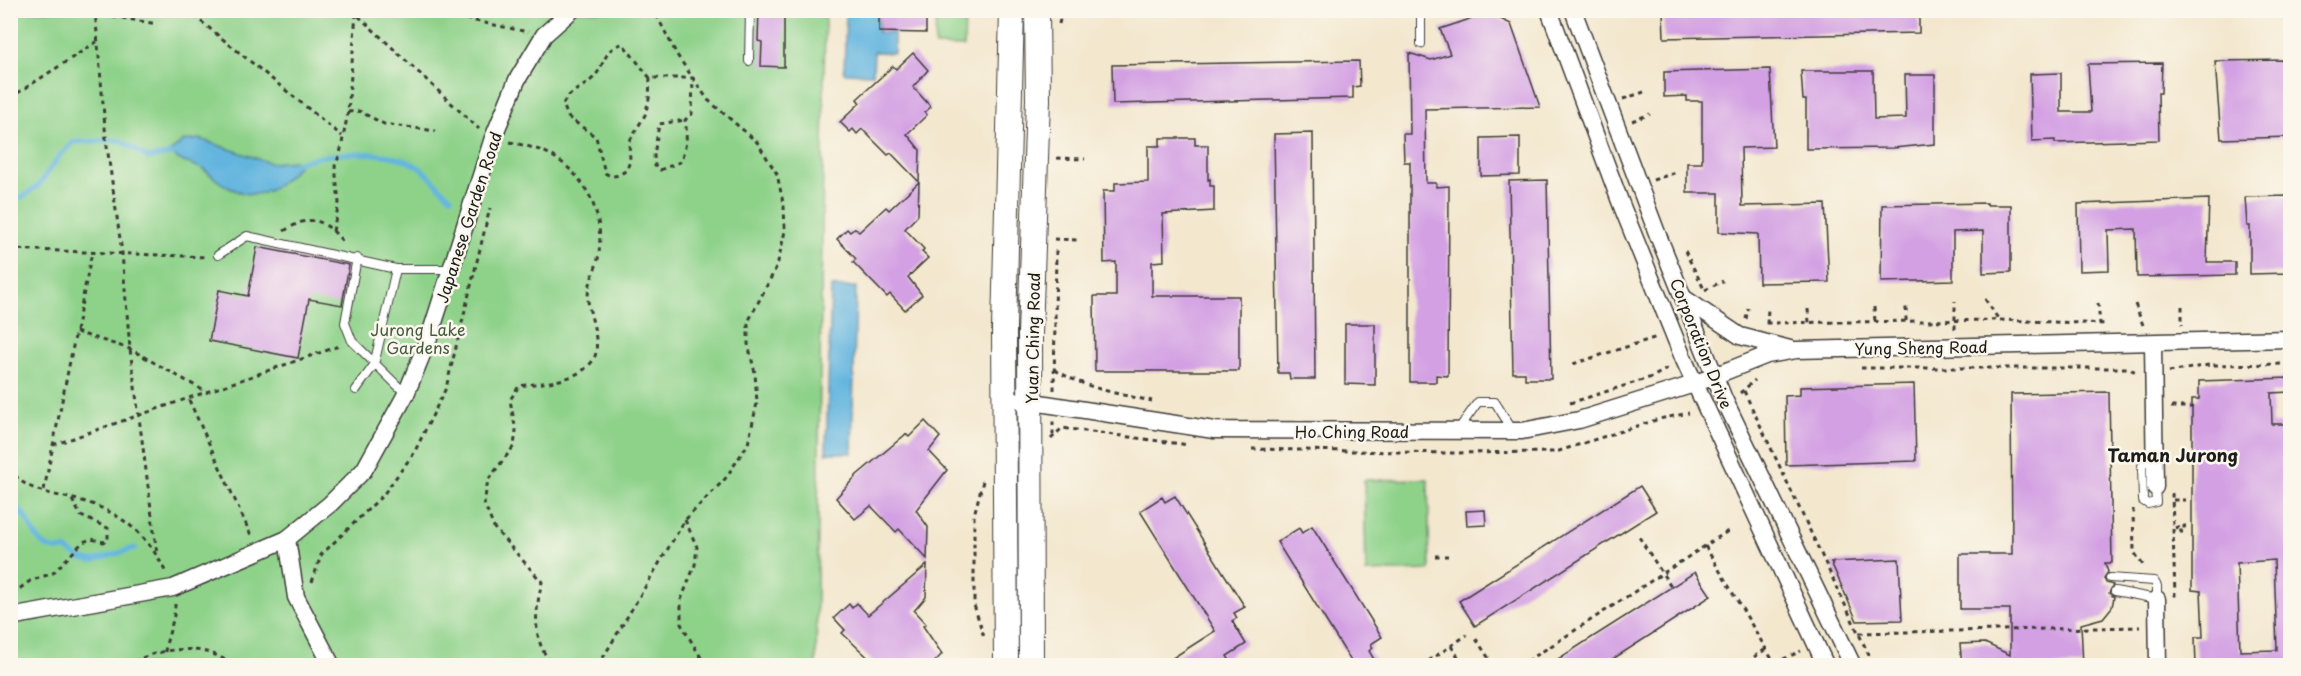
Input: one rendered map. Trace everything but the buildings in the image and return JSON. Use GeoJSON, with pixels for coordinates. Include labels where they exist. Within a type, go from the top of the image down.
{"type":"FeatureCollection","features":[{"type":"Feature","properties":{"kind":"street","name":"Japanese Garden Road"},"geometry":{"type":"LineString","coordinates":[[11,617],[173,588],[287,539],[330,504],[364,470],[406,394],[430,335],[494,138],[517,80],[544,35],[572,10]]}},
{"type":"Feature","properties":{"kind":"street","name":"Yuan Ching Road"},"geometry":{"type":"LineString","coordinates":[[1006,666],[1004,398],[1012,10]]}},
{"type":"Feature","properties":{"kind":"street","name":"Yuan Ching Road"},"geometry":{"type":"LineString","coordinates":[[1031,666],[1030,401],[1038,100],[1037,10]]}},
{"type":"Feature","properties":{"kind":"street","name":"Corporation Drive"},"geometry":{"type":"LineString","coordinates":[[1549,10],[1621,204],[1694,384],[1826,666]]}},
{"type":"Feature","properties":{"kind":"street","name":"Corporation Drive"},"geometry":{"type":"LineString","coordinates":[[1573,10],[1714,376],[1853,666]]}},
{"type":"Feature","properties":{"kind":"street"},"geometry":{"type":"LineString","coordinates":[[1684,298],[1740,336],[1796,350]]}},
{"type":"Feature","properties":{"kind":"street","name":"Yung Sheng Road"},"geometry":{"type":"LineString","coordinates":[[1694,384],[1767,355],[1796,350],[2290,339]]}},
{"type":"Feature","properties":{"kind":"street"},"geometry":{"type":"LineString","coordinates":[[2153,343],[2155,454],[2163,486]]}},
{"type":"Feature","properties":{"kind":"street","name":"Ho Ching Road"},"geometry":{"type":"LineString","coordinates":[[1004,398],[1214,430],[1513,431],[1579,420],[1694,384]]}},
{"type":"Feature","properties":{"kind":"street"},"geometry":{"type":"LineString","coordinates":[[287,539],[296,597],[332,666]]}},
{"type":"Feature","properties":{"kind":"street"},"geometry":{"type":"LineString","coordinates":[[2157,599],[2158,666]]}},
{"type":"Feature","properties":{"kind":"lane"},"geometry":{"type":"LineString","coordinates":[[749,61],[750,10]]}},
{"type":"Feature","properties":{"kind":"lane"},"geometry":{"type":"LineString","coordinates":[[1420,10],[1420,44]]}},
{"type":"Feature","properties":{"kind":"lane"},"geometry":{"type":"LineString","coordinates":[[218,255],[247,236],[357,258],[396,269],[450,269]]}},
{"type":"Feature","properties":{"kind":"lane"},"geometry":{"type":"LineString","coordinates":[[357,258],[345,322],[352,341],[406,394]]}},
{"type":"Feature","properties":{"kind":"lane"},"geometry":{"type":"LineString","coordinates":[[356,390],[374,365],[396,269]]}},
{"type":"Feature","properties":{"kind":"lane"},"geometry":{"type":"LineString","coordinates":[[1457,430],[1478,402],[1495,402],[1513,431]]}},
{"type":"Feature","properties":{"kind":"lane"},"geometry":{"type":"LineString","coordinates":[[2110,578],[2154,581],[2157,586],[2157,599],[2115,591]]}},
{"type":"Feature","properties":{"kind":"path"},"geometry":{"type":"LineString","coordinates":[[10,11],[20,10]]}},
{"type":"Feature","properties":{"kind":"path"},"geometry":{"type":"LineString","coordinates":[[95,10],[106,139],[122,253],[130,349],[157,554],[173,588],[175,622],[167,636],[165,652]]}},
{"type":"Feature","properties":{"kind":"path"},"geometry":{"type":"LineString","coordinates":[[111,16],[134,10]]}},
{"type":"Feature","properties":{"kind":"path"},"geometry":{"type":"LineString","coordinates":[[187,10],[343,137]]}},
{"type":"Feature","properties":{"kind":"path"},"geometry":{"type":"LineString","coordinates":[[352,10],[487,136],[547,153],[572,170],[587,190],[596,210],[600,232],[599,256],[588,285],[596,348],[593,361],[579,374],[564,379],[519,386],[510,400],[516,431],[514,446],[488,480],[484,503],[494,528],[542,582],[536,624],[543,655],[554,666]]}},
{"type":"Feature","properties":{"kind":"path"},"geometry":{"type":"LineString","coordinates":[[422,10],[544,35]]}},
{"type":"Feature","properties":{"kind":"path"},"geometry":{"type":"LineString","coordinates":[[598,666],[686,520],[725,479],[748,444],[757,403],[755,373],[748,344],[748,322],[777,266],[785,231],[784,207],[777,174],[757,142],[708,100],[677,55],[654,10]]}},
{"type":"Feature","properties":{"kind":"path"},"geometry":{"type":"LineString","coordinates":[[1239,10],[1363,10]]}},
{"type":"Feature","properties":{"kind":"path"},"geometry":{"type":"LineString","coordinates":[[333,231],[339,203],[335,166],[348,112],[356,14]]}},
{"type":"Feature","properties":{"kind":"path"},"geometry":{"type":"LineString","coordinates":[[96,16],[111,16],[157,24]]}},
{"type":"Feature","properties":{"kind":"path"},"geometry":{"type":"LineString","coordinates":[[10,98],[98,41]]}},
{"type":"Feature","properties":{"kind":"path"},"geometry":{"type":"LineString","coordinates":[[623,44],[650,78],[649,99],[645,115],[629,142],[630,160],[627,170],[611,177],[605,173],[596,137],[568,117],[564,104],[568,95],[594,78],[607,53],[615,45],[623,44]]}},
{"type":"Feature","properties":{"kind":"path"},"geometry":{"type":"LineString","coordinates":[[650,78],[693,78]]}},
{"type":"Feature","properties":{"kind":"path"},"geometry":{"type":"LineString","coordinates":[[685,120],[688,135],[680,162],[660,170],[655,166],[654,156],[659,124],[668,120],[685,120],[692,114],[693,78]]}},
{"type":"Feature","properties":{"kind":"path"},"geometry":{"type":"LineString","coordinates":[[1621,100],[1644,92]]}},
{"type":"Feature","properties":{"kind":"path"},"geometry":{"type":"LineString","coordinates":[[348,112],[359,111],[384,124],[436,131]]}},
{"type":"Feature","properties":{"kind":"path"},"geometry":{"type":"LineString","coordinates":[[1629,122],[1650,114]]}},
{"type":"Feature","properties":{"kind":"path"},"geometry":{"type":"LineString","coordinates":[[1057,158],[1085,159]]}},
{"type":"Feature","properties":{"kind":"path"},"geometry":{"type":"LineString","coordinates":[[1648,175],[1650,181],[1677,172]]}},
{"type":"Feature","properties":{"kind":"path"},"geometry":{"type":"LineString","coordinates":[[268,240],[298,222],[309,220],[322,222],[357,258]]}},
{"type":"Feature","properties":{"kind":"path"},"geometry":{"type":"LineString","coordinates":[[1681,243],[1704,290],[1710,296]]}},
{"type":"Feature","properties":{"kind":"path"},"geometry":{"type":"LineString","coordinates":[[10,249],[201,258],[218,255]]}},
{"type":"Feature","properties":{"kind":"path"},"geometry":{"type":"LineString","coordinates":[[44,490],[92,252]]}},
{"type":"Feature","properties":{"kind":"path"},"geometry":{"type":"LineString","coordinates":[[1704,290],[1723,282]]}},
{"type":"Feature","properties":{"kind":"path"},"geometry":{"type":"LineString","coordinates":[[1985,299],[1999,320]]}},
{"type":"Feature","properties":{"kind":"path"},"geometry":{"type":"LineString","coordinates":[[1955,301],[1955,346]]}},
{"type":"Feature","properties":{"kind":"path"},"geometry":{"type":"LineString","coordinates":[[2098,303],[2100,324]]}},
{"type":"Feature","properties":{"kind":"path"},"geometry":{"type":"LineString","coordinates":[[2135,304],[2144,327],[2137,327]]}},
{"type":"Feature","properties":{"kind":"path"},"geometry":{"type":"LineString","coordinates":[[2182,306],[2182,326]]}},
{"type":"Feature","properties":{"kind":"path"},"geometry":{"type":"LineString","coordinates":[[1874,307],[1875,322]]}},
{"type":"Feature","properties":{"kind":"path"},"geometry":{"type":"LineString","coordinates":[[1746,321],[1748,308]]}},
{"type":"Feature","properties":{"kind":"path"},"geometry":{"type":"LineString","coordinates":[[1906,308],[1906,321]]}},
{"type":"Feature","properties":{"kind":"path"},"geometry":{"type":"LineString","coordinates":[[1767,324],[1768,309]]}},
{"type":"Feature","properties":{"kind":"path"},"geometry":{"type":"LineString","coordinates":[[1808,309],[1809,323]]}},
{"type":"Feature","properties":{"kind":"path"},"geometry":{"type":"LineString","coordinates":[[1739,320],[1767,324],[1999,320],[2109,324]]}},
{"type":"Feature","properties":{"kind":"path"},"geometry":{"type":"LineString","coordinates":[[2177,326],[2193,326]]}},
{"type":"Feature","properties":{"kind":"path"},"geometry":{"type":"LineString","coordinates":[[76,332],[130,349],[208,393]]}},
{"type":"Feature","properties":{"kind":"path"},"geometry":{"type":"LineString","coordinates":[[1573,364],[1658,336]]}},
{"type":"Feature","properties":{"kind":"path"},"geometry":{"type":"LineString","coordinates":[[53,445],[189,400],[352,341]]}},
{"type":"Feature","properties":{"kind":"path"},"geometry":{"type":"LineString","coordinates":[[2172,377],[2188,366],[2290,364]]}},
{"type":"Feature","properties":{"kind":"path"},"geometry":{"type":"LineString","coordinates":[[1562,405],[1652,377],[1673,366]]}},
{"type":"Feature","properties":{"kind":"path"},"geometry":{"type":"LineString","coordinates":[[1857,368],[2127,368],[2139,373],[2178,371]]}},
{"type":"Feature","properties":{"kind":"path"},"geometry":{"type":"LineString","coordinates":[[1055,370],[1072,381],[1110,393],[1153,402]]}},
{"type":"Feature","properties":{"kind":"path"},"geometry":{"type":"LineString","coordinates":[[1762,375],[1744,391],[1874,666]]}},
{"type":"Feature","properties":{"kind":"path"},"geometry":{"type":"LineString","coordinates":[[10,387],[10,416]]}},
{"type":"Feature","properties":{"kind":"path"},"geometry":{"type":"LineString","coordinates":[[2170,395],[2170,418]]}},
{"type":"Feature","properties":{"kind":"path"},"geometry":{"type":"LineString","coordinates":[[189,400],[258,551]]}},
{"type":"Feature","properties":{"kind":"path"},"geometry":{"type":"LineString","coordinates":[[2177,407],[2193,406]]}},
{"type":"Feature","properties":{"kind":"path"},"geometry":{"type":"LineString","coordinates":[[1244,449],[1556,452],[1659,419],[1690,413]]}},
{"type":"Feature","properties":{"kind":"path"},"geometry":{"type":"LineString","coordinates":[[1048,442],[1062,428],[1197,447]]}},
{"type":"Feature","properties":{"kind":"path"},"geometry":{"type":"LineString","coordinates":[[10,468],[22,483],[97,506],[123,520],[157,554]]}},
{"type":"Feature","properties":{"kind":"path"},"geometry":{"type":"LineString","coordinates":[[2163,486],[2173,500],[2176,602]]}},
{"type":"Feature","properties":{"kind":"path"},"geometry":{"type":"LineString","coordinates":[[11,617],[11,596],[30,581],[52,573],[83,542],[91,539],[104,542],[108,540],[108,528],[81,516],[71,498]]}},
{"type":"Feature","properties":{"kind":"path"},"geometry":{"type":"LineString","coordinates":[[2133,498],[2134,552],[2145,567],[2145,579]]}},
{"type":"Feature","properties":{"kind":"path"},"geometry":{"type":"LineString","coordinates":[[2173,500],[2186,500]]}},
{"type":"Feature","properties":{"kind":"path"},"geometry":{"type":"LineString","coordinates":[[686,520],[697,547],[695,564],[681,600],[681,624],[705,666]]}},
{"type":"Feature","properties":{"kind":"path"},"geometry":{"type":"LineString","coordinates":[[2173,531],[2176,526],[2180,526],[2181,532],[2184,532],[2184,526],[2187,526]]}},
{"type":"Feature","properties":{"kind":"path"},"geometry":{"type":"LineString","coordinates":[[1520,666],[1728,531]]}},
{"type":"Feature","properties":{"kind":"path"},"geometry":{"type":"LineString","coordinates":[[1639,537],[1671,587]]}},
{"type":"Feature","properties":{"kind":"path"},"geometry":{"type":"LineString","coordinates":[[1705,545],[1775,664],[1816,644]]}},
{"type":"Feature","properties":{"kind":"path"},"geometry":{"type":"LineString","coordinates":[[1436,556],[1448,556]]}},
{"type":"Feature","properties":{"kind":"path"},"geometry":{"type":"LineString","coordinates":[[1859,633],[2157,627]]}},
{"type":"Feature","properties":{"kind":"path"},"geometry":{"type":"LineString","coordinates":[[1421,666],[1467,635]]}},
{"type":"Feature","properties":{"kind":"path"},"geometry":{"type":"LineString","coordinates":[[1476,639],[1494,666]]}},
{"type":"Feature","properties":{"kind":"path"},"geometry":{"type":"LineString","coordinates":[[1451,646],[1464,666]]}},
{"type":"Feature","properties":{"kind":"path"},"geometry":{"type":"LineString","coordinates":[[126,666],[142,657],[195,649],[222,656],[233,666]]}},
{"type":"Feature","properties":{"kind":"path"},"geometry":{"type":"LineString","coordinates":[[1754,657],[1766,649]]}},
{"type":"Feature","properties":{"kind":"green space","name":"Jurong Lake Gardens"},"geometry":{"type":"Polygon","coordinates":[[[11,11],[825,11],[816,665],[11,665],[11,11]]]}},
{"type":"Feature","properties":{"kind":"green space"},"geometry":{"type":"Polygon","coordinates":[[[936,11],[965,11],[964,47],[935,46],[936,11]]]}},
{"type":"Feature","properties":{"kind":"green space"},"geometry":{"type":"Polygon","coordinates":[[[1428,479],[1430,570],[1366,572],[1364,480],[1428,479]]]}},
{"type":"Feature","properties":{"kind":"water"},"geometry":{"type":"Polygon","coordinates":[[[846,11],[878,11],[878,32],[894,33],[894,53],[874,52],[873,74],[844,73],[846,11]]]}},
{"type":"Feature","properties":{"kind":"water"},"geometry":{"type":"Polygon","coordinates":[[[200,139],[270,163],[297,161],[299,165],[283,181],[266,192],[248,194],[223,184],[203,169],[181,161],[171,151],[184,141],[200,139]]]}},
{"type":"Feature","properties":{"kind":"water"},"geometry":{"type":"Polygon","coordinates":[[[831,287],[856,287],[852,453],[826,453],[831,287]]]}},
{"type":"Feature","properties":{"kind":"waterway"},"geometry":{"type":"LineString","coordinates":[[10,198],[23,197],[38,186],[60,155],[74,142],[120,140],[148,158],[178,153]]}},
{"type":"Feature","properties":{"kind":"waterway"},"geometry":{"type":"LineString","coordinates":[[292,165],[339,154],[375,154],[391,157],[407,161],[420,168],[451,197]]}},
{"type":"Feature","properties":{"kind":"waterway"},"geometry":{"type":"LineString","coordinates":[[10,499],[22,513],[38,539],[51,548],[66,549],[81,559],[93,561],[135,548]]}},
{"type":"Feature","properties":{"kind":"waterway"},"geometry":{"type":"LineString","coordinates":[[10,515],[24,515]]}},
{"type":"Feature","properties":{"kind":"district","name":"Taman Jurong"},"geometry":{"type":"Point","coordinates":[2173,454]}}]}
